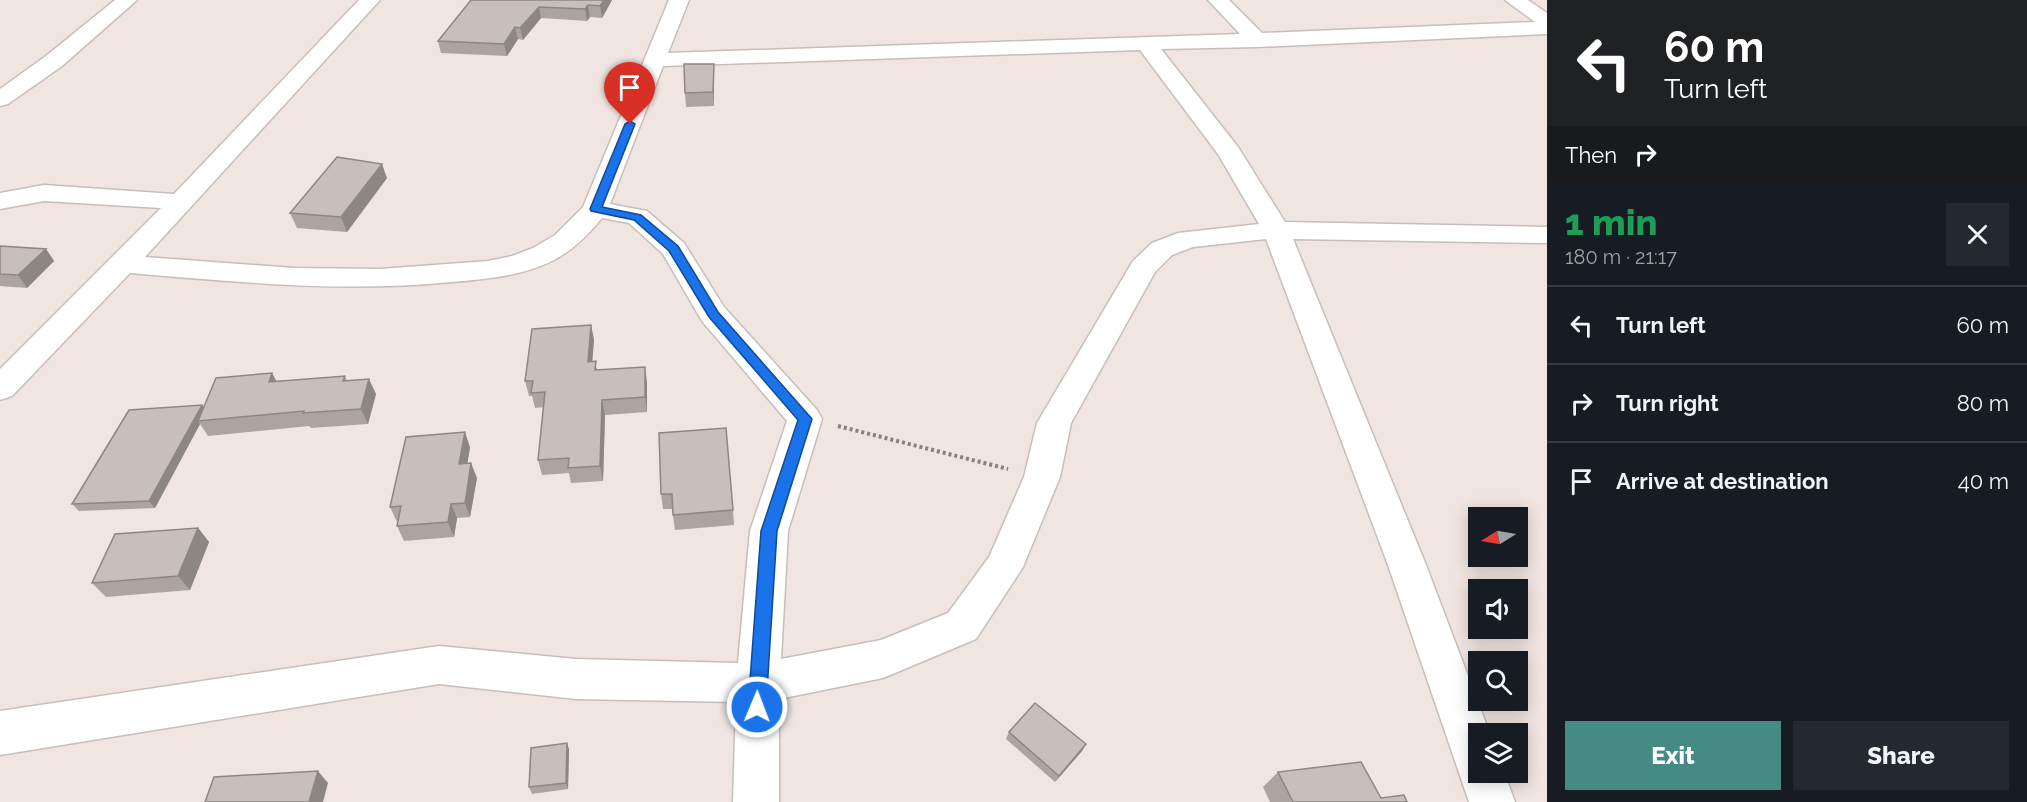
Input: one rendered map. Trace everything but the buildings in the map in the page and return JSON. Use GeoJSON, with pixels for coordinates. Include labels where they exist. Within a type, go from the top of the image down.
{"type":"FeatureCollection","features":[{"type":"Feature","properties":{"kind":"street"},"geometry":{"type":"LineString","coordinates":[[0,99],[54,61],[127,0]]}},
{"type":"Feature","properties":{"kind":"street"},"geometry":{"type":"LineString","coordinates":[[0,388],[123,264],[370,0]]}},
{"type":"Feature","properties":{"kind":"street"},"geometry":{"type":"LineString","coordinates":[[123,264],[262,275],[425,277],[507,267],[552,250],[578,231],[595,209],[680,0]]}},
{"type":"Feature","properties":{"kind":"street"},"geometry":{"type":"LineString","coordinates":[[1218,0],[1258,41]]}},
{"type":"Feature","properties":{"kind":"street"},"geometry":{"type":"LineString","coordinates":[[1515,0],[1547,22]]}},
{"type":"Feature","properties":{"kind":"street"},"geometry":{"type":"LineString","coordinates":[[656,60],[1145,42],[1258,41],[1547,28]]}},
{"type":"Feature","properties":{"kind":"street"},"geometry":{"type":"LineString","coordinates":[[1145,42],[1229,152],[1276,230],[1407,565],[1468,735]]}},
{"type":"Feature","properties":{"kind":"street"},"geometry":{"type":"LineString","coordinates":[[0,201],[44,193],[155,199],[180,203]]}},
{"type":"Feature","properties":{"kind":"street"},"geometry":{"type":"LineString","coordinates":[[595,209],[638,217],[674,249],[713,315],[805,419],[769,531],[758,683],[756,802]]}},
{"type":"Feature","properties":{"kind":"street"},"geometry":{"type":"LineString","coordinates":[[0,733],[439,665],[576,679],[758,683],[883,658],[962,626],[1004,567],[1042,477],[1054,423],[1143,267],[1161,249],[1188,239],[1276,230],[1547,235]]}},
{"type":"Feature","properties":{"kind":"street"},"geometry":{"type":"LineString","coordinates":[[1485,783],[1492,802]]}},
{"type":"Feature","properties":{"kind":"path"},"geometry":{"type":"LineString","coordinates":[[805,419],[907,442],[1042,477]]}},
{"type":"Feature","properties":{"kind":"route"},"geometry":{"type":"LineString","coordinates":[[630,124],[595,209],[638,217],[674,249],[713,315],[805,419],[769,531],[757,707]]}}]}
